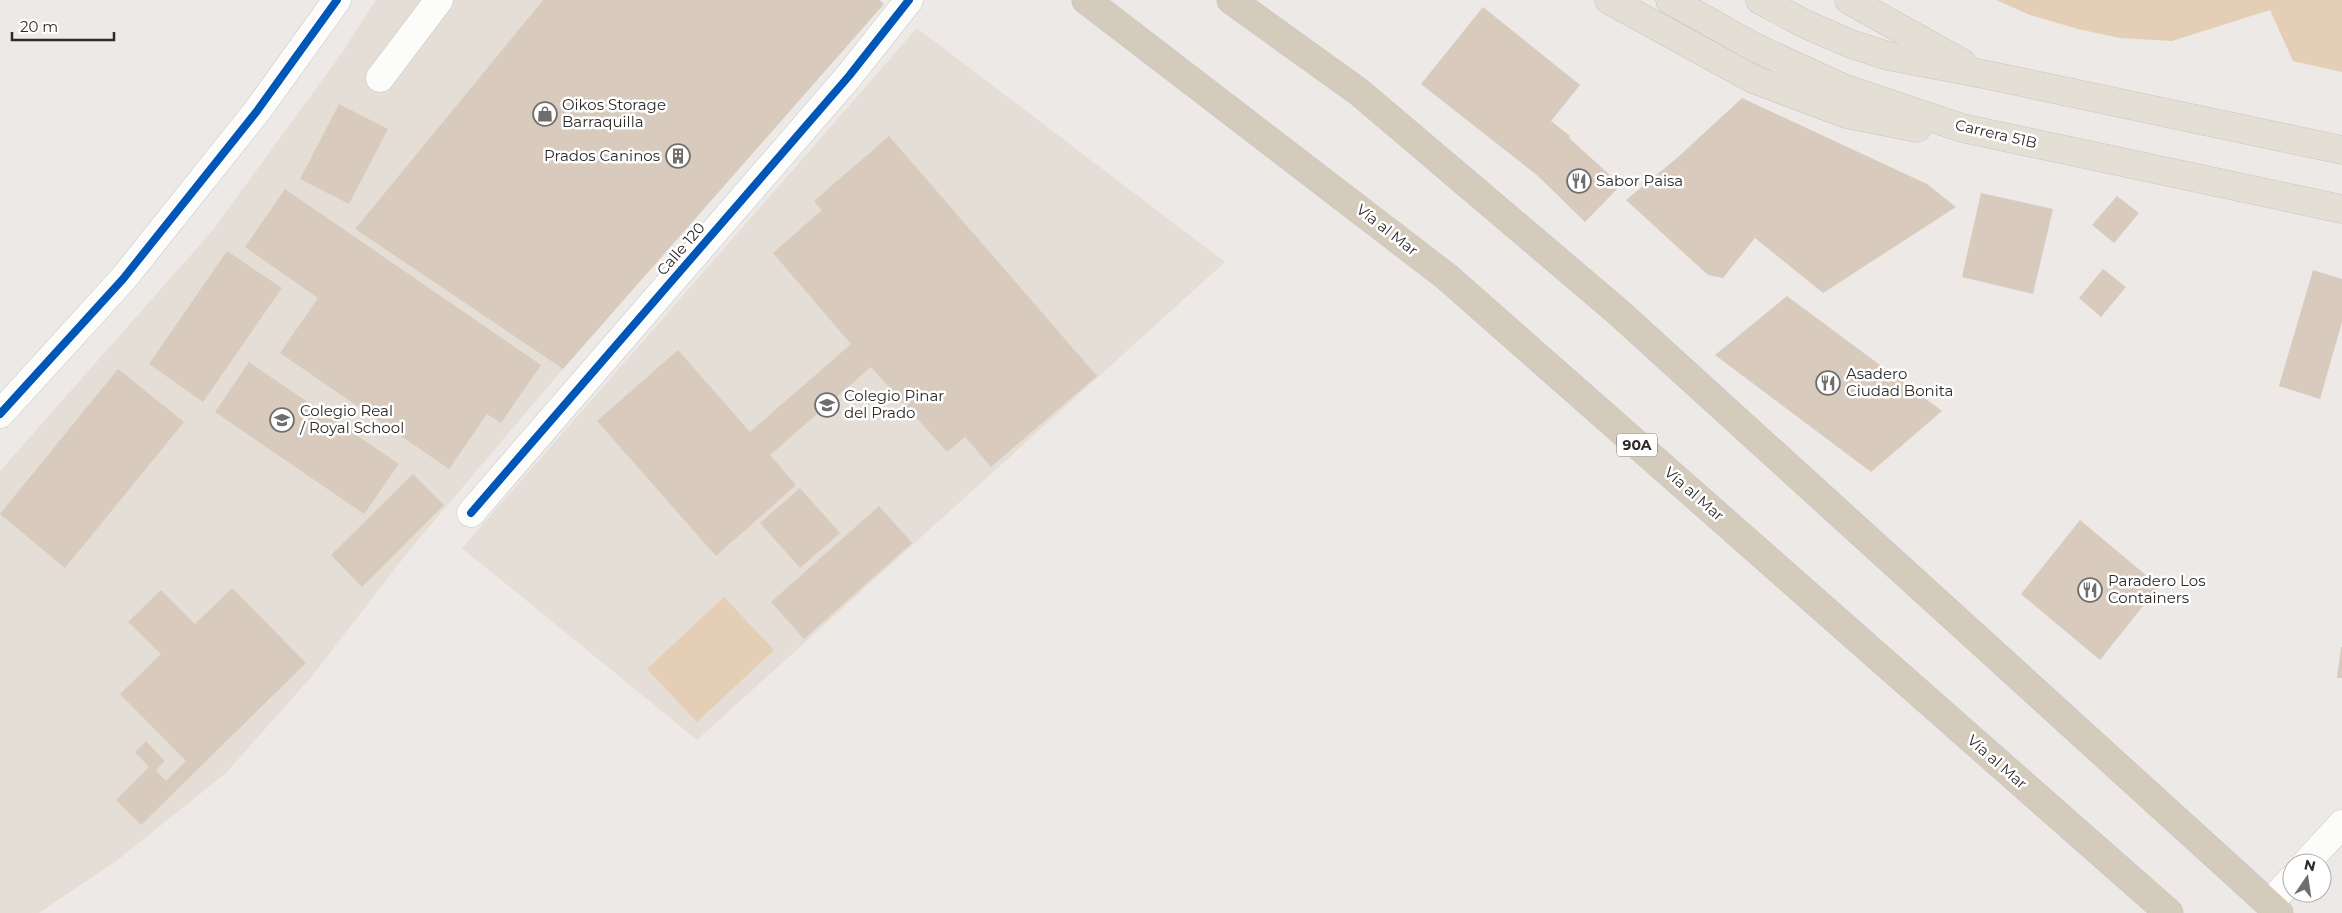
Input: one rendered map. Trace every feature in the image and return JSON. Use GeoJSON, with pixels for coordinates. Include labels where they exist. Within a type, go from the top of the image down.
{"type":"FeatureCollection","features":[{"type":"Feature","properties":{"kind":"highway","name":"Vía al Mar"},"geometry":{"type":"LineString","coordinates":[[1086,0],[1447,277],[2169,913]]}},
{"type":"Feature","properties":{"kind":"highway"},"geometry":{"type":"LineString","coordinates":[[1231,0],[1359,92],[1617,311],[2274,909]]}},
{"type":"Feature","properties":{"kind":"main road"},"geometry":{"type":"LineString","coordinates":[[1609,0],[1753,79],[1837,110],[1916,128],[1962,128]]}},
{"type":"Feature","properties":{"kind":"main road","name":"Carrera 51B"},"geometry":{"type":"LineString","coordinates":[[1670,0],[1754,47],[1843,88],[1962,128],[2333,207]]}},
{"type":"Feature","properties":{"kind":"main road"},"geometry":{"type":"LineString","coordinates":[[1760,0],[1805,24],[1851,44],[1888,56],[1983,74],[2342,150]]}},
{"type":"Feature","properties":{"kind":"main road"},"geometry":{"type":"LineString","coordinates":[[1848,0],[1983,74]]}},
{"type":"Feature","properties":{"kind":"street"},"geometry":{"type":"LineString","coordinates":[[0,414],[124,279],[257,111],[337,0]]}},
{"type":"Feature","properties":{"kind":"street"},"geometry":{"type":"LineString","coordinates":[[380,78],[439,0]]}},
{"type":"Feature","properties":{"kind":"street","name":"Calle 120"},"geometry":{"type":"LineString","coordinates":[[471,513],[843,83],[909,0]]}},
{"type":"Feature","properties":{"kind":"street"},"geometry":{"type":"LineString","coordinates":[[2333,207],[2342,225]]}},
{"type":"Feature","properties":{"kind":"street"},"geometry":{"type":"LineString","coordinates":[[2315,853],[2342,824]]}},
{"type":"Feature","properties":{"kind":"street"},"geometry":{"type":"LineString","coordinates":[[2274,909],[2282,896]]}},
{"type":"Feature","properties":{"kind":"shaded area","name":"Colegio Real / Royal School"},"geometry":{"type":"Polygon","coordinates":[[[376,0],[543,0],[355,229],[563,369],[412,547],[312,676],[226,773],[119,859],[39,913],[0,913],[0,471],[212,231],[339,57],[376,0]]]}},
{"type":"Feature","properties":{"kind":"shaded area"},"geometry":{"type":"Polygon","coordinates":[[[1996,0],[2342,0],[2342,72],[2293,61],[2270,10],[2172,41],[2120,38],[2078,29],[2030,15],[1996,0]]]}},
{"type":"Feature","properties":{"kind":"shaded area","name":"Colegio Pinar del Prado"},"geometry":{"type":"Polygon","coordinates":[[[917,28],[1225,262],[697,740],[462,548],[917,28]]]}},
{"type":"Feature","properties":{"kind":"shaded area"},"geometry":{"type":"Polygon","coordinates":[[[724,597],[774,650],[697,722],[647,669],[724,597]]]}},
{"type":"Feature","properties":{"kind":"building"},"geometry":{"type":"Polygon","coordinates":[[[543,0],[879,0],[884,4],[563,369],[355,229],[543,0]]]}},
{"type":"Feature","properties":{"kind":"building"},"geometry":{"type":"Polygon","coordinates":[[[1483,7],[1580,85],[1551,121],[1570,136],[1569,138],[1621,185],[1585,222],[1538,176],[1421,84],[1483,7]]]}},
{"type":"Feature","properties":{"kind":"building"},"geometry":{"type":"Polygon","coordinates":[[[1742,98],[1927,184],[1956,207],[1823,293],[1755,238],[1723,278],[1708,275],[1626,200],[1677,158],[1742,98]]]}},
{"type":"Feature","properties":{"kind":"building"},"geometry":{"type":"Polygon","coordinates":[[[339,104],[388,129],[349,204],[300,179],[339,104]]]}},
{"type":"Feature","properties":{"kind":"building"},"geometry":{"type":"Polygon","coordinates":[[[889,136],[1097,376],[991,467],[965,437],[947,452],[871,367],[770,455],[796,485],[716,556],[597,421],[678,350],[750,432],[851,344],[773,253],[822,210],[814,201],[889,136]]]}},
{"type":"Feature","properties":{"kind":"building"},"geometry":{"type":"Polygon","coordinates":[[[285,189],[541,365],[501,423],[487,414],[449,469],[280,353],[318,298],[245,247],[285,189]]]}},
{"type":"Feature","properties":{"kind":"building"},"geometry":{"type":"Polygon","coordinates":[[[1981,193],[2053,209],[2033,294],[1962,277],[1981,193]]]}},
{"type":"Feature","properties":{"kind":"building"},"geometry":{"type":"Polygon","coordinates":[[[2117,196],[2139,213],[2114,243],[2092,225],[2117,196]]]}},
{"type":"Feature","properties":{"kind":"building"},"geometry":{"type":"Polygon","coordinates":[[[227,251],[282,288],[203,402],[149,364],[227,251]]]}},
{"type":"Feature","properties":{"kind":"building"},"geometry":{"type":"Polygon","coordinates":[[[2103,269],[2126,287],[2101,317],[2079,298],[2103,269]]]}},
{"type":"Feature","properties":{"kind":"building"},"geometry":{"type":"Polygon","coordinates":[[[2313,270],[2342,279],[2342,322],[2320,399],[2279,386],[2313,270]]]}},
{"type":"Feature","properties":{"kind":"building","name":"Asadero Ciudad Bonita"},"geometry":{"type":"Polygon","coordinates":[[[1787,296],[1942,411],[1871,472],[1715,355],[1787,296]]]}},
{"type":"Feature","properties":{"kind":"building"},"geometry":{"type":"Polygon","coordinates":[[[249,362],[399,464],[364,514],[215,412],[249,362]]]}},
{"type":"Feature","properties":{"kind":"building"},"geometry":{"type":"Polygon","coordinates":[[[118,369],[184,422],[65,568],[0,514],[118,369]]]}},
{"type":"Feature","properties":{"kind":"building"},"geometry":{"type":"Polygon","coordinates":[[[413,474],[444,505],[362,587],[331,555],[413,474]]]}},
{"type":"Feature","properties":{"kind":"building"},"geometry":{"type":"Polygon","coordinates":[[[800,488],[840,533],[800,568],[760,523],[800,488]]]}},
{"type":"Feature","properties":{"kind":"building"},"geometry":{"type":"Polygon","coordinates":[[[879,506],[912,543],[804,639],[771,602],[879,506]]]}},
{"type":"Feature","properties":{"kind":"building","name":"Paradero Los Containers"},"geometry":{"type":"Polygon","coordinates":[[[2080,520],[2159,586],[2100,660],[2021,594],[2080,520]]]}},
{"type":"Feature","properties":{"kind":"building"},"geometry":{"type":"Polygon","coordinates":[[[232,588],[306,663],[141,825],[116,800],[149,767],[135,752],[146,741],[165,761],[156,770],[166,781],[186,761],[120,694],[161,654],[128,622],[161,590],[195,624],[232,588]]]}},
{"type":"Feature","properties":{"kind":"building"},"geometry":{"type":"Polygon","coordinates":[[[2341,647],[2342,678],[2337,678],[2341,647]]]}},
{"type":"Feature","properties":{"kind":"cycle path"},"geometry":{"type":"LineString","coordinates":[[0,414],[123,279],[257,111],[337,0]]}},
{"type":"Feature","properties":{"kind":"cycle path"},"geometry":{"type":"LineString","coordinates":[[471,513],[849,76],[909,0]]}},
{"type":"Feature","properties":{"kind":"place","name":"Oikos Storage Barraquilla"},"geometry":{"type":"Point","coordinates":[545,114]}},
{"type":"Feature","properties":{"kind":"place","name":"Prados Caninos"},"geometry":{"type":"Point","coordinates":[678,156]}},
{"type":"Feature","properties":{"kind":"place","name":"Sabor Paisa"},"geometry":{"type":"Point","coordinates":[1579,181]}},
{"type":"Feature","properties":{"kind":"place","name":"Asadero Ciudad Bonita"},"geometry":{"type":"Point","coordinates":[1828,383]}},
{"type":"Feature","properties":{"kind":"place","name":"Colegio Pinar del Prado"},"geometry":{"type":"Point","coordinates":[827,405]}},
{"type":"Feature","properties":{"kind":"place","name":"Colegio Real / Royal School"},"geometry":{"type":"Point","coordinates":[282,420]}},
{"type":"Feature","properties":{"kind":"place","name":"Paradero Los Containers"},"geometry":{"type":"Point","coordinates":[2090,590]}}]}
